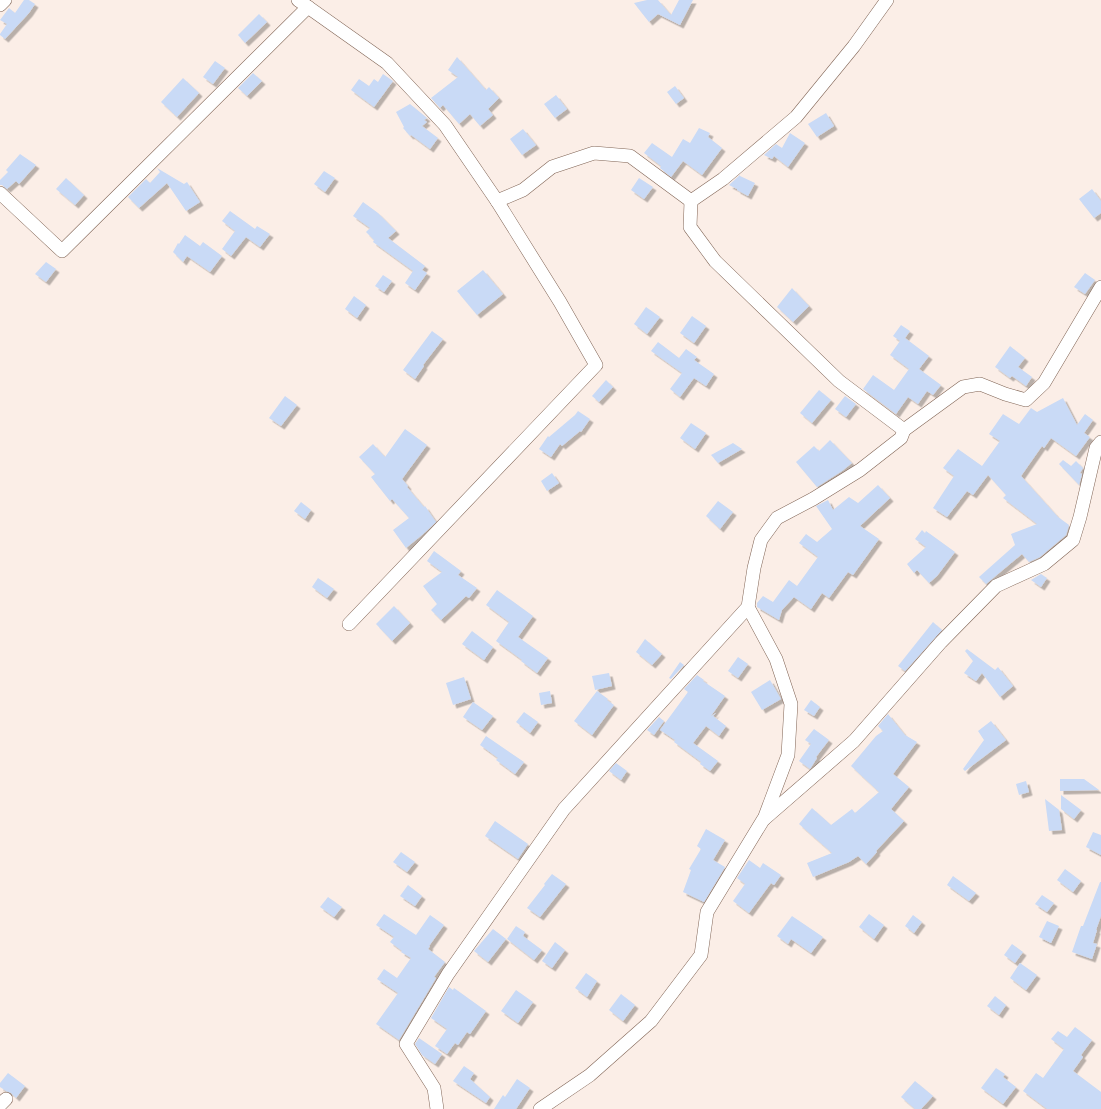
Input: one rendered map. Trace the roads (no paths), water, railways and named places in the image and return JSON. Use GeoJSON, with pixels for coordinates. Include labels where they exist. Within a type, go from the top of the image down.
{"type":"FeatureCollection","features":[{"type":"Feature","properties":{"kind":"street"},"geometry":{"type":"LineString","coordinates":[[0,6],[5,0]]}},
{"type":"Feature","properties":{"kind":"street"},"geometry":{"type":"LineString","coordinates":[[691,201],[723,179],[796,117],[854,46],[887,0]]}},
{"type":"Feature","properties":{"kind":"street"},"geometry":{"type":"LineString","coordinates":[[0,193],[62,251],[303,4],[387,63],[445,125],[497,201],[556,296],[596,366],[349,624]]}},
{"type":"Feature","properties":{"kind":"street"},"geometry":{"type":"LineString","coordinates":[[497,201],[523,190],[552,167],[594,153],[630,156],[691,201]]}},
{"type":"Feature","properties":{"kind":"street"},"geometry":{"type":"LineString","coordinates":[[691,201],[690,228],[715,261],[839,381],[904,430]]}},
{"type":"Feature","properties":{"kind":"street"},"geometry":{"type":"LineString","coordinates":[[437,1109],[434,1088],[406,1044],[448,974],[564,809],[748,607],[754,568],[761,540],[777,518],[813,499],[860,470],[901,438],[904,430],[963,387],[980,384],[1005,394],[1026,400],[1044,383],[1101,288]]}},
{"type":"Feature","properties":{"kind":"street"},"geometry":{"type":"LineString","coordinates":[[763,820],[854,742],[942,642],[996,586],[1044,564],[1073,540],[1080,517],[1096,448],[1101,442]]}},
{"type":"Feature","properties":{"kind":"street"},"geometry":{"type":"LineString","coordinates":[[540,1109],[590,1075],[651,1021],[701,955],[707,912],[763,820],[788,754],[790,704],[776,659],[748,607]]}}]}
